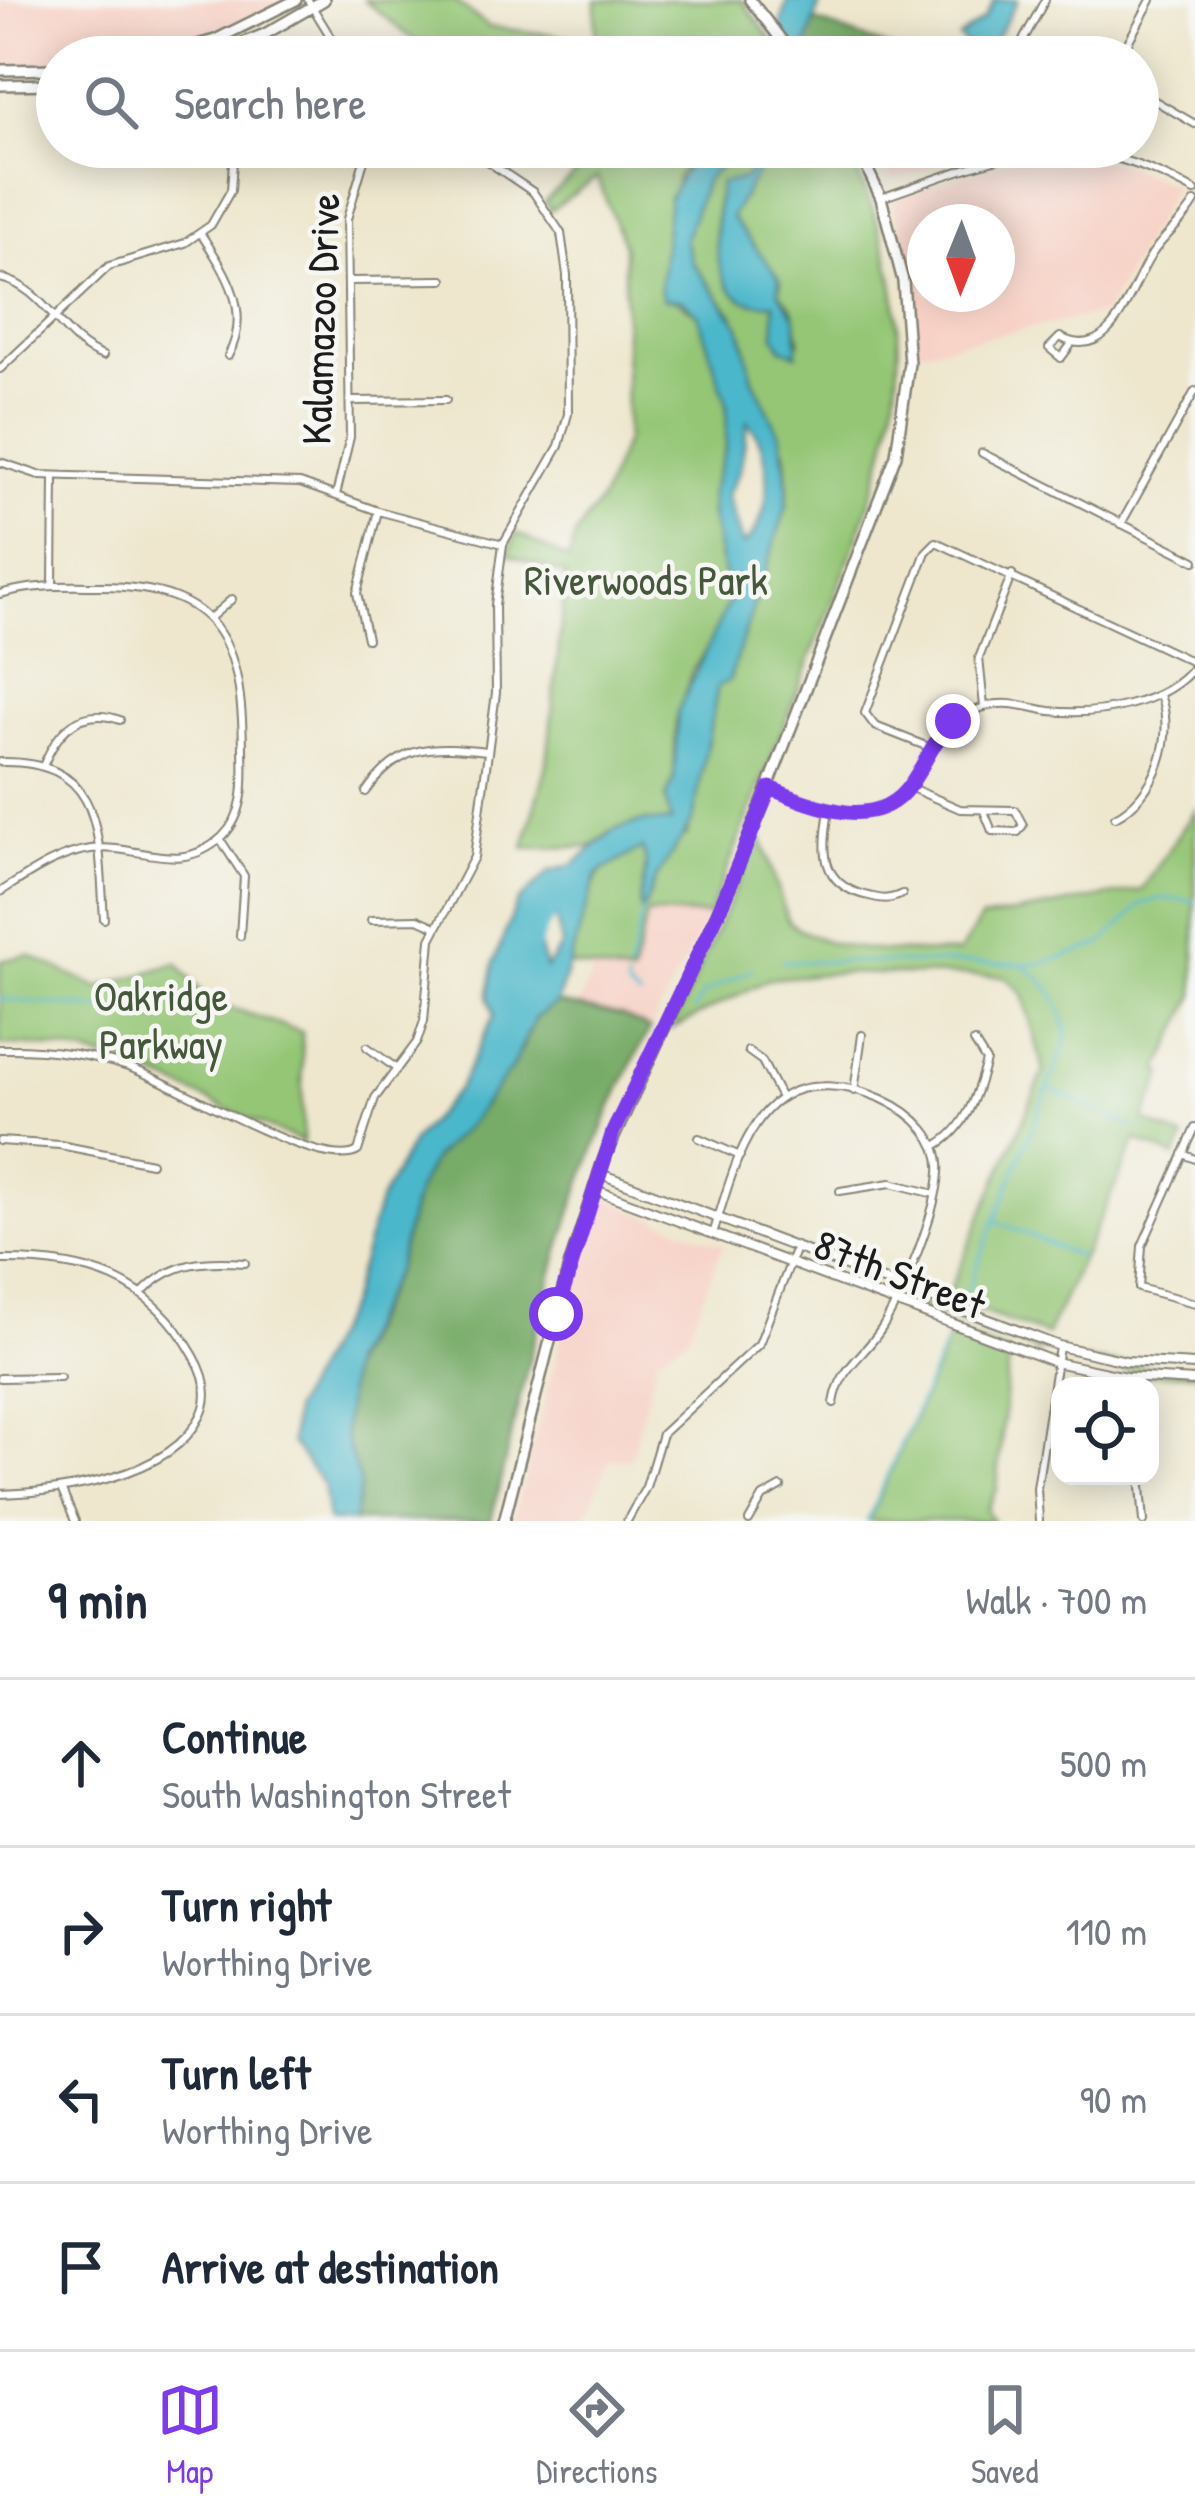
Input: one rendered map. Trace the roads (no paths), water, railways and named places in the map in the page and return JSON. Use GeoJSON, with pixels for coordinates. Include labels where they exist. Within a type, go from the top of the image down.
{"type":"FeatureCollection","features":[{"type":"Feature","properties":{"kind":"main road"},"geometry":{"type":"LineString","coordinates":[[222,36],[296,0]]}},
{"type":"Feature","properties":{"kind":"main road"},"geometry":{"type":"LineString","coordinates":[[252,36],[324,0]]}},
{"type":"Feature","properties":{"kind":"main road"},"geometry":{"type":"LineString","coordinates":[[750,0],[778,36]]}},
{"type":"Feature","properties":{"kind":"main road"},"geometry":{"type":"LineString","coordinates":[[0,70],[36,69]]}},
{"type":"Feature","properties":{"kind":"main road"},"geometry":{"type":"LineString","coordinates":[[0,85],[36,84]]}},
{"type":"Feature","properties":{"kind":"main road"},"geometry":{"type":"LineString","coordinates":[[504,1521],[592,1189],[770,788],[899,444],[909,326],[896,246],[867,168]]}},
{"type":"Feature","properties":{"kind":"street"},"geometry":{"type":"LineString","coordinates":[[1025,36],[1045,0]]}},
{"type":"Feature","properties":{"kind":"street"},"geometry":{"type":"LineString","coordinates":[[1131,36],[1151,0]]}},
{"type":"Feature","properties":{"kind":"street"},"geometry":{"type":"LineString","coordinates":[[310,4],[330,36]]}},
{"type":"Feature","properties":{"kind":"street"},"geometry":{"type":"LineString","coordinates":[[1159,104],[1195,124]]}},
{"type":"Feature","properties":{"kind":"street"},"geometry":{"type":"LineString","coordinates":[[0,369],[109,266],[201,234],[231,190],[233,168]]}},
{"type":"Feature","properties":{"kind":"street","name":"Kalamazoo Drive"},"geometry":{"type":"LineString","coordinates":[[336,496],[349,448],[351,401],[348,205],[361,168]]}},
{"type":"Feature","properties":{"kind":"street"},"geometry":{"type":"LineString","coordinates":[[0,1049],[65,1052],[110,1061],[302,1146],[353,1155],[370,1107],[417,1042],[424,1021],[427,952],[471,867],[478,830],[503,544],[566,425],[566,259],[561,233],[541,200],[496,168]]}},
{"type":"Feature","properties":{"kind":"street"},"geometry":{"type":"LineString","coordinates":[[881,197],[961,168]]}},
{"type":"Feature","properties":{"kind":"street"},"geometry":{"type":"LineString","coordinates":[[1145,168],[1195,191]]}},
{"type":"Feature","properties":{"kind":"street"},"geometry":{"type":"LineString","coordinates":[[1070,346],[1083,346],[1110,329],[1152,254],[1185,221],[1195,202]]}},
{"type":"Feature","properties":{"kind":"street"},"geometry":{"type":"LineString","coordinates":[[201,234],[235,290],[237,331],[228,356]]}},
{"type":"Feature","properties":{"kind":"street"},"geometry":{"type":"LineString","coordinates":[[0,278],[26,288],[85,347],[104,356]]}},
{"type":"Feature","properties":{"kind":"street"},"geometry":{"type":"LineString","coordinates":[[348,281],[442,280]]}},
{"type":"Feature","properties":{"kind":"street"},"geometry":{"type":"LineString","coordinates":[[1121,524],[1195,392]]}},
{"type":"Feature","properties":{"kind":"street"},"geometry":{"type":"LineString","coordinates":[[351,401],[446,400]]}},
{"type":"Feature","properties":{"kind":"street"},"geometry":{"type":"LineString","coordinates":[[982,453],[1195,560]]}},
{"type":"Feature","properties":{"kind":"street"},"geometry":{"type":"LineString","coordinates":[[0,462],[54,476],[300,483],[378,512],[503,544]]}},
{"type":"Feature","properties":{"kind":"street"},"geometry":{"type":"LineString","coordinates":[[53,585],[54,476]]}},
{"type":"Feature","properties":{"kind":"street"},"geometry":{"type":"LineString","coordinates":[[367,639],[357,593],[378,512]]}},
{"type":"Feature","properties":{"kind":"street"},"geometry":{"type":"LineString","coordinates":[[770,788],[829,811],[875,810],[909,788],[953,721],[984,707],[1006,704],[1073,712],[1160,695],[1195,664],[944,542],[926,552],[865,713],[868,723],[931,748]]}},
{"type":"Feature","properties":{"kind":"street"},"geometry":{"type":"LineString","coordinates":[[984,707],[979,658],[1012,574]]}},
{"type":"Feature","properties":{"kind":"street"},"geometry":{"type":"LineString","coordinates":[[0,594],[53,585],[158,590],[211,620],[234,654],[243,701],[243,793],[233,822],[220,839],[202,852],[174,859],[99,848],[61,856],[0,892]]}},
{"type":"Feature","properties":{"kind":"street"},"geometry":{"type":"LineString","coordinates":[[211,620],[232,599]]}},
{"type":"Feature","properties":{"kind":"street"},"geometry":{"type":"LineString","coordinates":[[1115,817],[1141,796],[1167,742],[1168,718],[1160,695]]}},
{"type":"Feature","properties":{"kind":"street"},"geometry":{"type":"LineString","coordinates":[[44,764],[57,738],[79,719],[101,713],[120,720]]}},
{"type":"Feature","properties":{"kind":"street"},"geometry":{"type":"LineString","coordinates":[[366,792],[391,761],[416,748],[487,752]]}},
{"type":"Feature","properties":{"kind":"street"},"geometry":{"type":"LineString","coordinates":[[0,761],[44,764],[83,793],[95,819],[104,919]]}},
{"type":"Feature","properties":{"kind":"street"},"geometry":{"type":"LineString","coordinates":[[909,788],[949,806],[1015,810],[1023,825],[1018,832],[992,831],[984,811]]}},
{"type":"Feature","properties":{"kind":"street"},"geometry":{"type":"LineString","coordinates":[[829,811],[825,858],[839,885],[889,901],[902,894]]}},
{"type":"Feature","properties":{"kind":"street"},"geometry":{"type":"LineString","coordinates":[[220,839],[244,876],[240,936]]}},
{"type":"Feature","properties":{"kind":"street"},"geometry":{"type":"LineString","coordinates":[[371,920],[411,918],[436,927]]}},
{"type":"Feature","properties":{"kind":"street"},"geometry":{"type":"LineString","coordinates":[[854,1092],[862,1035]]}},
{"type":"Feature","properties":{"kind":"street"},"geometry":{"type":"LineString","coordinates":[[935,1146],[954,1134],[976,1094],[986,1060],[974,1042]]}},
{"type":"Feature","properties":{"kind":"street"},"geometry":{"type":"LineString","coordinates":[[367,1047],[397,1069]]}},
{"type":"Feature","properties":{"kind":"street"},"geometry":{"type":"LineString","coordinates":[[748,1051],[762,1060],[781,1098]]}},
{"type":"Feature","properties":{"kind":"street"},"geometry":{"type":"LineString","coordinates":[[713,1234],[740,1156],[781,1098],[811,1087],[854,1092],[896,1106],[935,1146],[940,1166],[935,1193],[893,1303],[880,1332],[843,1371],[834,1403]]}},
{"type":"Feature","properties":{"kind":"street"},"geometry":{"type":"LineString","coordinates":[[1195,1128],[1141,1250],[1139,1288],[1195,1303]]}},
{"type":"Feature","properties":{"kind":"street"},"geometry":{"type":"LineString","coordinates":[[699,1138],[740,1156]]}},
{"type":"Feature","properties":{"kind":"street"},"geometry":{"type":"LineString","coordinates":[[0,1141],[83,1148],[151,1163]]}},
{"type":"Feature","properties":{"kind":"street"},"geometry":{"type":"LineString","coordinates":[[1184,1154],[1195,1159]]}},
{"type":"Feature","properties":{"kind":"street","name":"87th Street"},"geometry":{"type":"LineString","coordinates":[[598,1173],[1059,1346],[1126,1361],[1195,1365]]}},
{"type":"Feature","properties":{"kind":"street"},"geometry":{"type":"LineString","coordinates":[[840,1191],[881,1183],[935,1193]]}},
{"type":"Feature","properties":{"kind":"street","name":"87th Street"},"geometry":{"type":"LineString","coordinates":[[592,1189],[1055,1362],[1126,1377],[1195,1382]]}},
{"type":"Feature","properties":{"kind":"street"},"geometry":{"type":"LineString","coordinates":[[627,1521],[646,1486],[658,1439],[721,1375],[755,1350],[796,1248]]}},
{"type":"Feature","properties":{"kind":"street"},"geometry":{"type":"LineString","coordinates":[[0,1260],[84,1264],[142,1292],[174,1323],[203,1374],[205,1406],[188,1435],[125,1472],[62,1490],[0,1494]]}},
{"type":"Feature","properties":{"kind":"street"},"geometry":{"type":"LineString","coordinates":[[142,1292],[180,1265],[245,1263]]}},
{"type":"Feature","properties":{"kind":"street"},"geometry":{"type":"LineString","coordinates":[[1039,1521],[1036,1488],[1059,1346]]}},
{"type":"Feature","properties":{"kind":"street"},"geometry":{"type":"LineString","coordinates":[[0,1378],[60,1377]]}},
{"type":"Feature","properties":{"kind":"street"},"geometry":{"type":"LineString","coordinates":[[1045,1430],[1051,1431]]}},
{"type":"Feature","properties":{"kind":"street"},"geometry":{"type":"LineString","coordinates":[[1141,1485],[1144,1521]]}},
{"type":"Feature","properties":{"kind":"street"},"geometry":{"type":"LineString","coordinates":[[749,1521],[763,1497],[781,1486]]}},
{"type":"Feature","properties":{"kind":"street"},"geometry":{"type":"LineString","coordinates":[[62,1490],[75,1521]]}},
{"type":"Feature","properties":{"kind":"water"},"geometry":{"type":"Polygon","coordinates":[[[787,0],[821,0],[810,36],[778,36],[787,0]]]}},
{"type":"Feature","properties":{"kind":"water"},"geometry":{"type":"Polygon","coordinates":[[[995,0],[1018,0],[998,36],[962,36],[984,19],[995,0]]]}},
{"type":"Feature","properties":{"kind":"water"},"geometry":{"type":"Polygon","coordinates":[[[686,168],[718,168],[705,181],[685,240],[692,262],[740,326],[753,379],[781,437],[787,505],[729,681],[718,686],[693,820],[654,882],[642,914],[646,865],[642,848],[597,874],[557,1003],[535,1018],[511,1069],[468,1125],[433,1159],[416,1193],[396,1270],[349,1364],[344,1435],[360,1484],[354,1521],[328,1521],[323,1484],[291,1443],[293,1409],[349,1304],[379,1202],[412,1142],[459,1088],[494,1015],[488,996],[494,961],[517,903],[550,871],[573,865],[614,830],[643,821],[671,822],[666,798],[674,779],[678,710],[729,601],[711,514],[711,492],[726,447],[727,404],[698,315],[683,300],[663,299],[660,288],[669,197],[686,168]],[[748,422],[740,470],[727,495],[743,545],[761,519],[766,502],[766,467],[748,422]],[[555,915],[544,920],[536,937],[546,968],[562,945],[555,915]]]}},
{"type":"Feature","properties":{"kind":"water"},"geometry":{"type":"Polygon","coordinates":[[[752,168],[760,168],[731,217],[779,277],[779,293],[796,317],[797,354],[782,349],[775,335],[774,303],[752,302],[736,294],[719,262],[720,183],[744,179],[752,168]]]}},
{"type":"Feature","properties":{"kind":"waterway"},"geometry":{"type":"LineString","coordinates":[[783,961],[1040,964],[1100,945],[1142,904],[1163,898],[1195,901]]}},
{"type":"Feature","properties":{"kind":"waterway"},"geometry":{"type":"LineString","coordinates":[[532,950],[540,927],[559,902]]}},
{"type":"Feature","properties":{"kind":"waterway"},"geometry":{"type":"LineString","coordinates":[[629,973],[643,910]]}},
{"type":"Feature","properties":{"kind":"waterway"},"geometry":{"type":"LineString","coordinates":[[967,1291],[1067,1040],[1055,996],[1022,964]]}},
{"type":"Feature","properties":{"kind":"waterway"},"geometry":{"type":"LineString","coordinates":[[694,1010],[704,993],[753,969]]}},
{"type":"Feature","properties":{"kind":"waterway"},"geometry":{"type":"LineString","coordinates":[[627,981],[627,989],[640,998]]}},
{"type":"Feature","properties":{"kind":"waterway"},"geometry":{"type":"LineString","coordinates":[[0,999],[114,1010],[159,996],[175,1001]]}},
{"type":"Feature","properties":{"kind":"waterway"},"geometry":{"type":"LineString","coordinates":[[1052,1090],[1133,1127]]}},
{"type":"Feature","properties":{"kind":"waterway"},"geometry":{"type":"LineString","coordinates":[[996,1221],[1080,1257]]}},
{"type":"Feature","properties":{"kind":"waterway"},"geometry":{"type":"LineString","coordinates":[[867,1521],[945,1345]]}},
{"type":"Feature","properties":{"kind":"park label","name":"Riverwoods Park"},"geometry":{"type":"Point","coordinates":[646,580]}},
{"type":"Feature","properties":{"kind":"park label","name":"Oakridge Parkway"},"geometry":{"type":"Point","coordinates":[161,1020]}}]}
